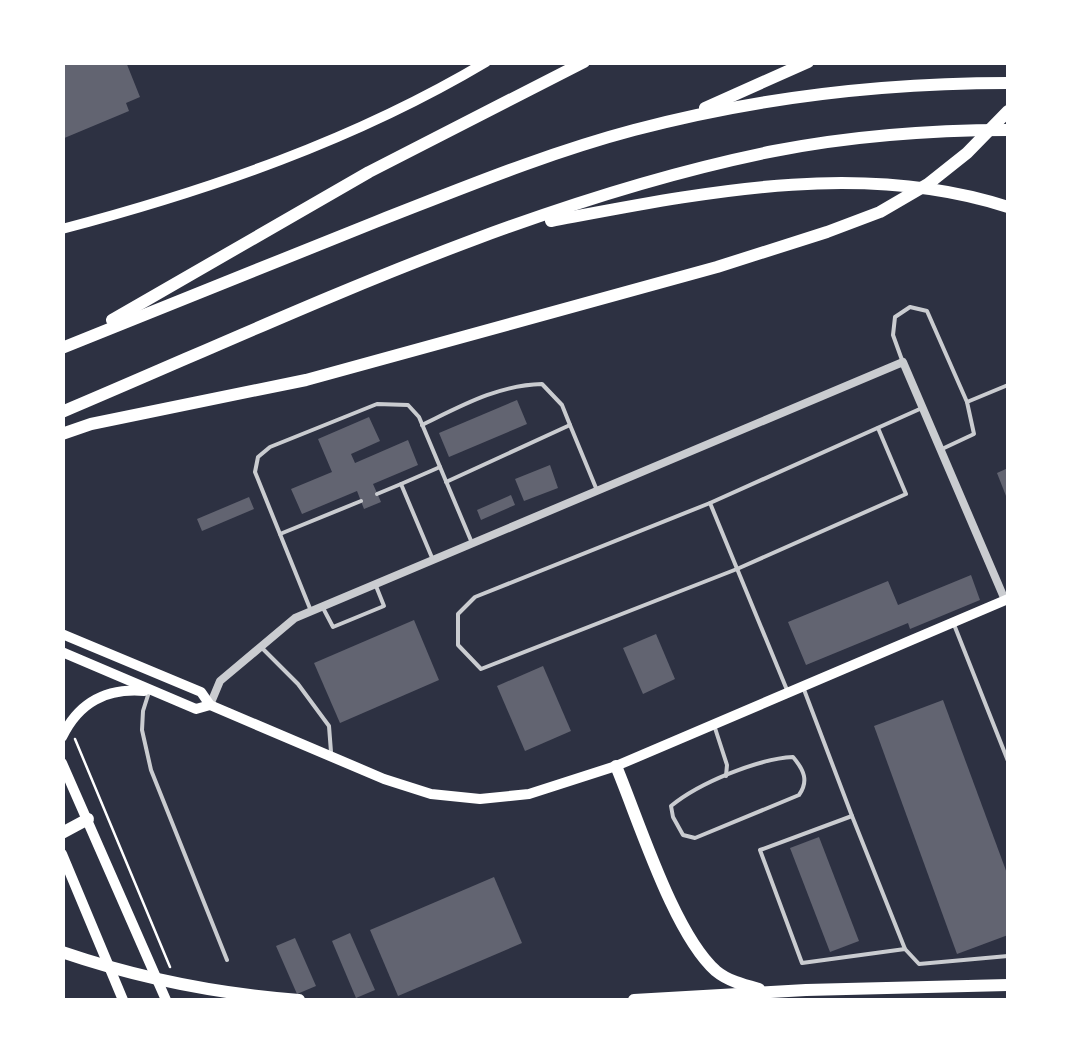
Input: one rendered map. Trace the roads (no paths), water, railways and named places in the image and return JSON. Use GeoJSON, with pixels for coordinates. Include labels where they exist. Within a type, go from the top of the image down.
{"type":"FeatureCollection","features":[{"type":"Feature","properties":{"kind":"highway"},"geometry":{"type":"LineString","coordinates":[[65,347],[369,172],[584,62]]}},
{"type":"Feature","properties":{"kind":"highway"},"geometry":{"type":"LineString","coordinates":[[674,120],[808,62]]}},
{"type":"Feature","properties":{"kind":"highway"},"geometry":{"type":"LineString","coordinates":[[65,347],[507,170],[588,143],[674,120],[889,88],[1008,83]]}},
{"type":"Feature","properties":{"kind":"highway"},"geometry":{"type":"LineString","coordinates":[[62,434],[91,424],[306,380],[717,268],[827,232],[906,198],[967,154],[1008,111]]}},
{"type":"Feature","properties":{"kind":"highway"},"geometry":{"type":"LineString","coordinates":[[62,412],[369,282],[504,230],[646,184],[778,150],[907,135],[1008,130]]}},
{"type":"Feature","properties":{"kind":"highway"},"geometry":{"type":"LineString","coordinates":[[504,230],[699,196],[832,182],[916,185],[1008,207]]}},
{"type":"Feature","properties":{"kind":"highway"},"geometry":{"type":"LineString","coordinates":[[616,766],[675,910],[700,954],[718,973],[740,984],[772,992]]}},
{"type":"Feature","properties":{"kind":"highway"},"geometry":{"type":"LineString","coordinates":[[62,833],[88,820]]}},
{"type":"Feature","properties":{"kind":"highway"},"geometry":{"type":"LineString","coordinates":[[62,952],[175,982],[256,997],[298,1000]]}},
{"type":"Feature","properties":{"kind":"highway"},"geometry":{"type":"LineString","coordinates":[[634,1000],[1008,985]]}},
{"type":"Feature","properties":{"kind":"main road"},"geometry":{"type":"LineString","coordinates":[[62,230],[168,201],[353,133],[426,98],[486,62]]}},
{"type":"Feature","properties":{"kind":"main road"},"geometry":{"type":"LineString","coordinates":[[62,634],[201,692],[210,705],[384,779],[431,794],[480,799],[529,794],[616,766],[1007,600]]}},
{"type":"Feature","properties":{"kind":"main road"},"geometry":{"type":"LineString","coordinates":[[62,652],[196,709],[210,705]]}},
{"type":"Feature","properties":{"kind":"main road"},"geometry":{"type":"LineString","coordinates":[[68,735],[80,709],[93,700],[110,692],[150,691]]}},
{"type":"Feature","properties":{"kind":"main road"},"geometry":{"type":"LineString","coordinates":[[62,763],[166,1000]]}},
{"type":"Feature","properties":{"kind":"main road"},"geometry":{"type":"LineString","coordinates":[[62,854],[123,1000]]}},
{"type":"Feature","properties":{"kind":"street"},"geometry":{"type":"LineString","coordinates":[[210,705],[220,681],[295,618],[902,362],[1007,600]]}},
{"type":"Feature","properties":{"kind":"lane"},"geometry":{"type":"LineString","coordinates":[[902,362],[892,325],[894,317],[910,307],[928,311],[966,402],[974,434],[940,450]]}},
{"type":"Feature","properties":{"kind":"lane"},"geometry":{"type":"LineString","coordinates":[[422,425],[478,397],[520,385],[542,384],[562,405],[597,491]]}},
{"type":"Feature","properties":{"kind":"lane"},"geometry":{"type":"LineString","coordinates":[[966,402],[1008,386]]}},
{"type":"Feature","properties":{"kind":"lane"},"geometry":{"type":"LineString","coordinates":[[312,611],[255,472],[258,458],[270,448],[377,404],[408,404],[422,425],[472,543]]}},
{"type":"Feature","properties":{"kind":"lane"},"geometry":{"type":"LineString","coordinates":[[878,428],[906,494],[738,569],[481,669],[458,645],[458,614],[475,597],[710,503],[922,408]]}},
{"type":"Feature","properties":{"kind":"lane"},"geometry":{"type":"LineString","coordinates":[[446,482],[570,424]]}},
{"type":"Feature","properties":{"kind":"lane"},"geometry":{"type":"LineString","coordinates":[[378,494],[440,467]]}},
{"type":"Feature","properties":{"kind":"lane"},"geometry":{"type":"LineString","coordinates":[[402,484],[433,560]]}},
{"type":"Feature","properties":{"kind":"lane"},"geometry":{"type":"LineString","coordinates":[[280,534],[361,501]]}},
{"type":"Feature","properties":{"kind":"lane"},"geometry":{"type":"LineString","coordinates":[[710,503],[789,693]]}},
{"type":"Feature","properties":{"kind":"lane"},"geometry":{"type":"LineString","coordinates":[[322,606],[333,627],[384,606],[375,584]]}},
{"type":"Feature","properties":{"kind":"lane"},"geometry":{"type":"LineString","coordinates":[[953,622],[1008,761]]}},
{"type":"Feature","properties":{"kind":"lane"},"geometry":{"type":"LineString","coordinates":[[260,647],[298,684],[329,726],[332,757]]}},
{"type":"Feature","properties":{"kind":"lane"},"geometry":{"type":"LineString","coordinates":[[802,686],[904,949],[918,964],[1008,956]]}},
{"type":"Feature","properties":{"kind":"lane"},"geometry":{"type":"LineString","coordinates":[[150,691],[142,711],[142,730],[151,770],[227,960]]}},
{"type":"Feature","properties":{"kind":"lane"},"geometry":{"type":"LineString","coordinates":[[714,724],[727,765],[726,776]]}},
{"type":"Feature","properties":{"kind":"lane"},"geometry":{"type":"LineString","coordinates":[[794,757],[803,769],[805,786],[798,796],[695,838],[683,835],[671,806],[688,791],[726,776],[774,758],[794,757]]}},
{"type":"Feature","properties":{"kind":"lane"},"geometry":{"type":"LineString","coordinates":[[852,816],[760,850],[802,963],[904,949]]}}]}
